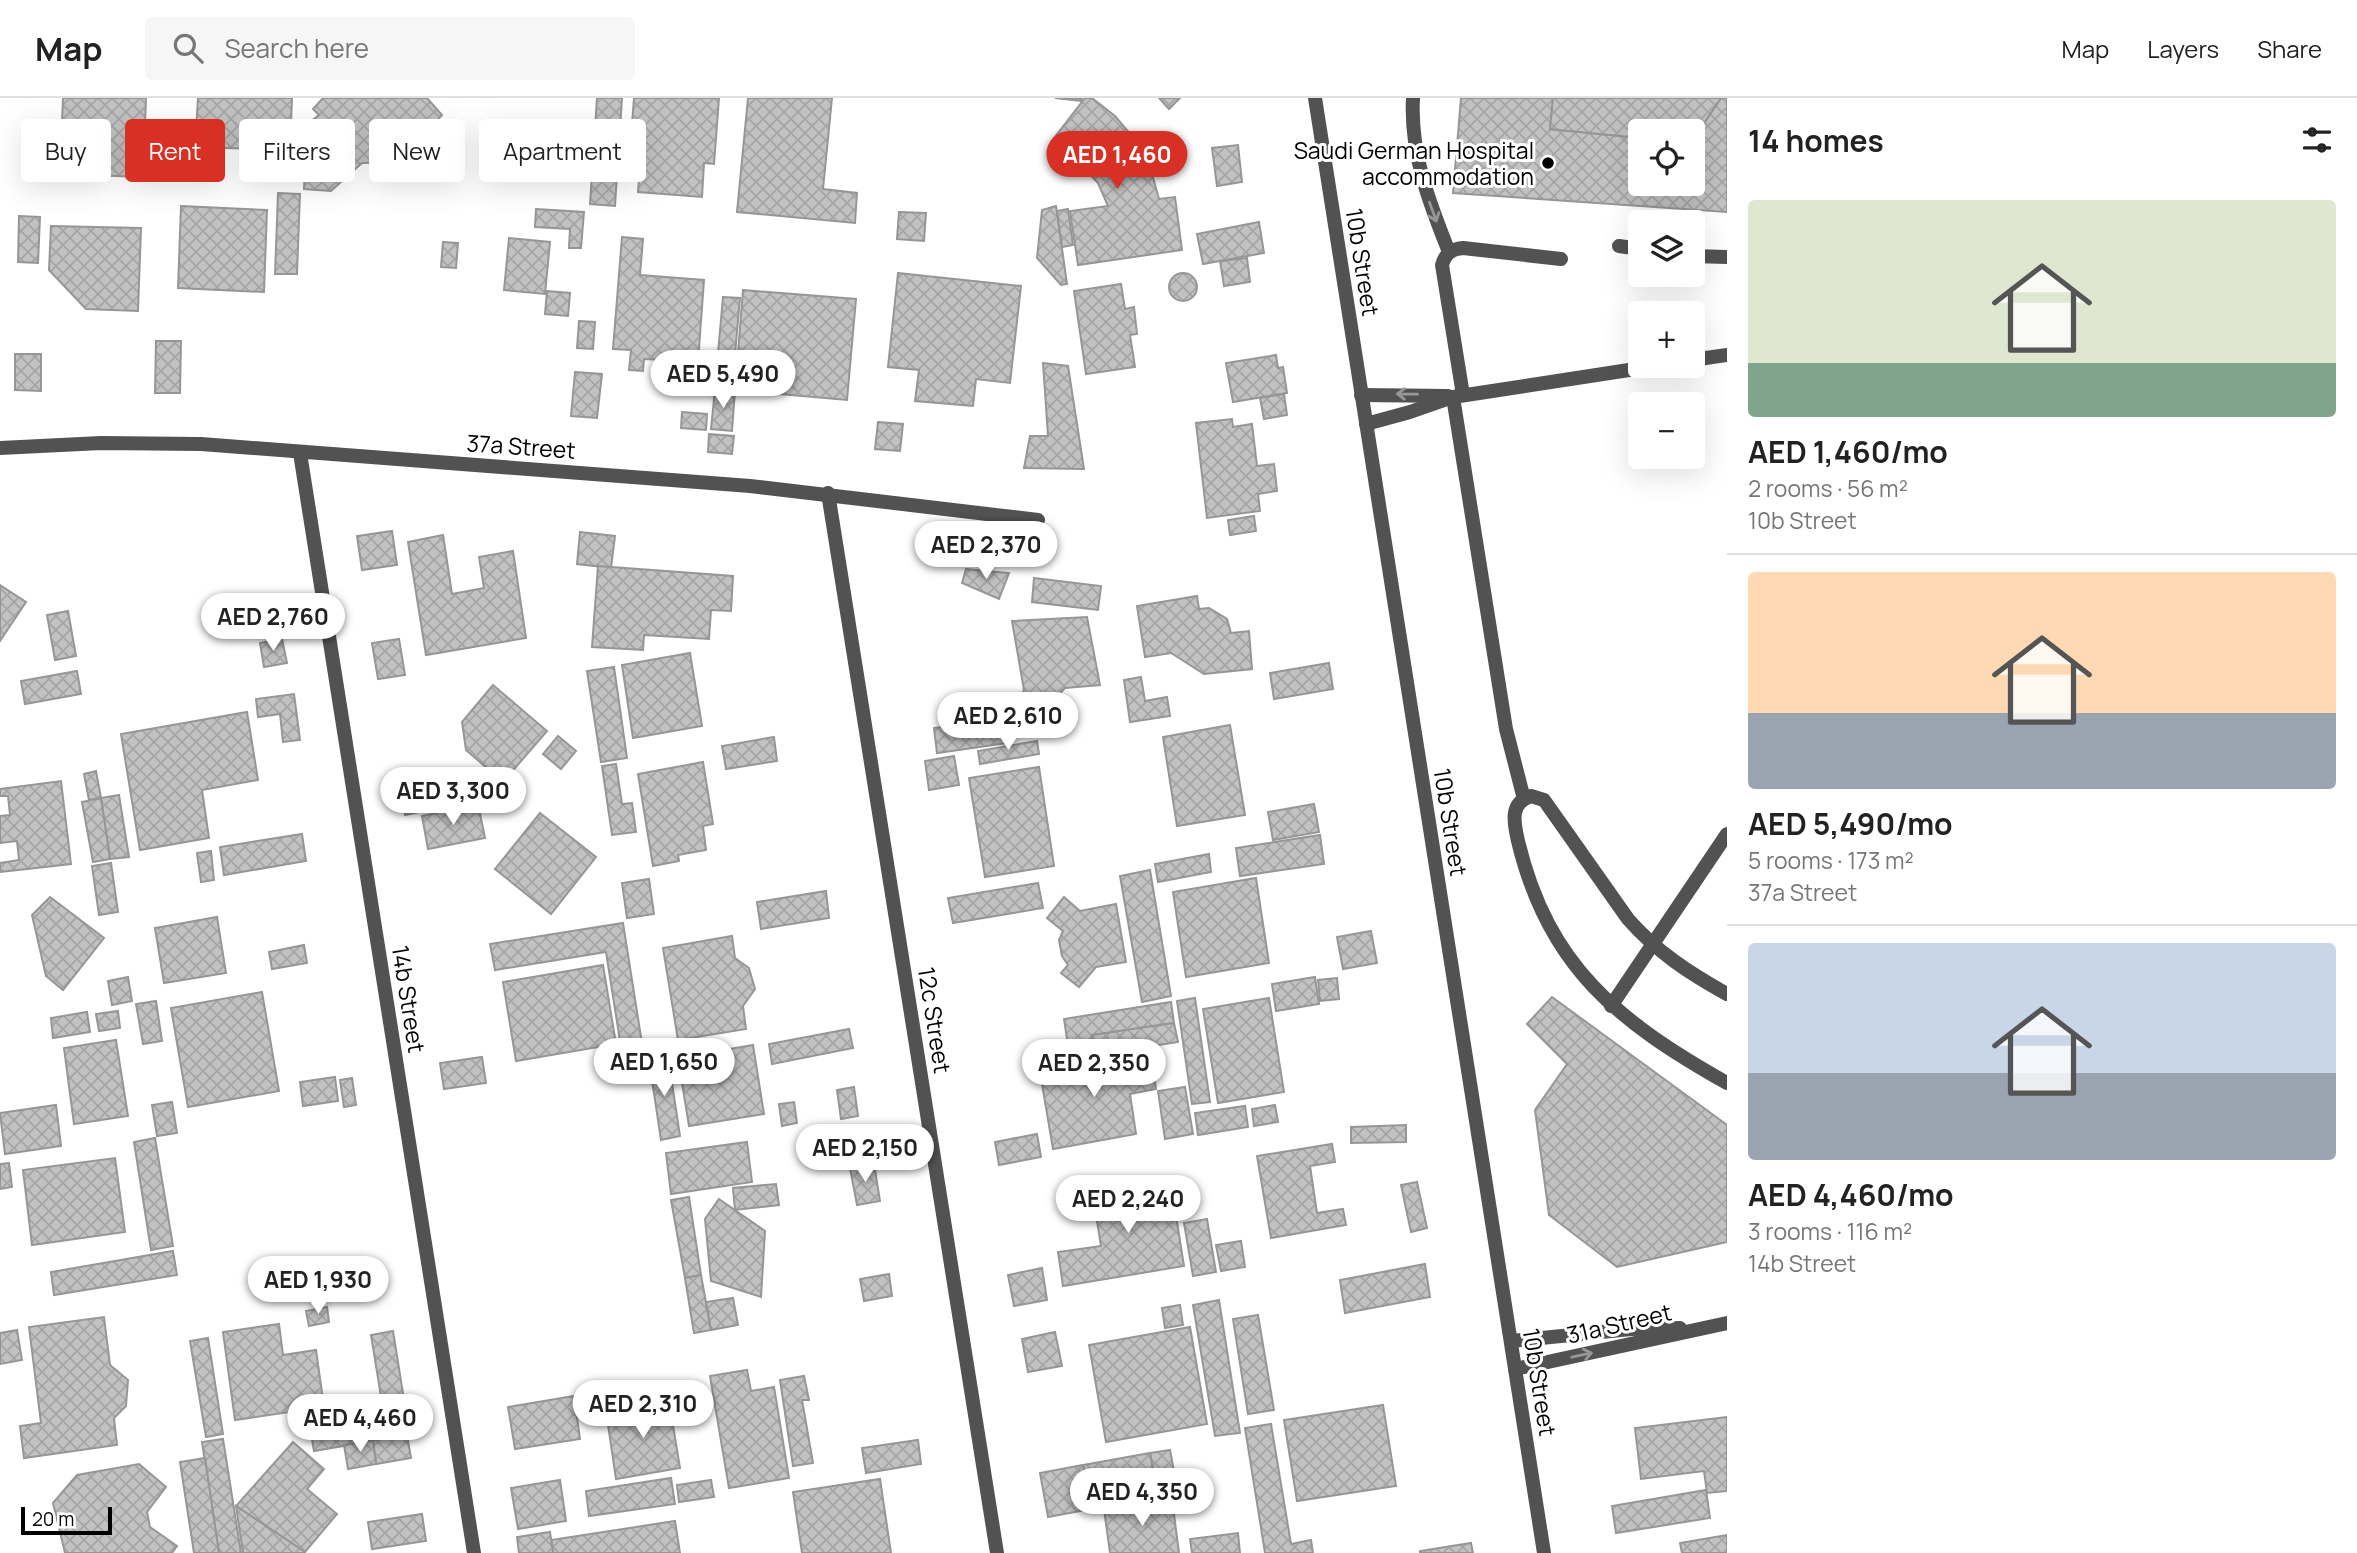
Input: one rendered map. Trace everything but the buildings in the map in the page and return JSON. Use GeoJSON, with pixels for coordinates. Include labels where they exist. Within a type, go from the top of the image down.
{"type":"FeatureCollection","features":[{"type":"Feature","properties":{"kind":"street","name":"10b Street"},"geometry":{"type":"LineString","coordinates":[[1315,98],[1544,1553]]}},
{"type":"Feature","properties":{"kind":"street"},"geometry":{"type":"LineString","coordinates":[[1413,98],[1412,122],[1416,151],[1448,252],[1442,265],[1458,396],[1506,729],[1524,799]]}},
{"type":"Feature","properties":{"kind":"street"},"geometry":{"type":"LineString","coordinates":[[1619,246],[1628,247]]}},
{"type":"Feature","properties":{"kind":"street"},"geometry":{"type":"LineString","coordinates":[[1448,252],[1462,248],[1561,259]]}},
{"type":"Feature","properties":{"kind":"street"},"geometry":{"type":"LineString","coordinates":[[1705,257],[1727,257]]}},
{"type":"Feature","properties":{"kind":"street"},"geometry":{"type":"LineString","coordinates":[[1705,259],[1727,266]]}},
{"type":"Feature","properties":{"kind":"street"},"geometry":{"type":"LineString","coordinates":[[1705,358],[1727,355]]}},
{"type":"Feature","properties":{"kind":"street"},"geometry":{"type":"LineString","coordinates":[[1361,395],[1458,396],[1628,370]]}},
{"type":"Feature","properties":{"kind":"street"},"geometry":{"type":"LineString","coordinates":[[1366,424],[1458,396]]}},
{"type":"Feature","properties":{"kind":"street","name":"37a Street"},"geometry":{"type":"LineString","coordinates":[[0,448],[126,443],[201,444],[828,493],[1038,520]]}},
{"type":"Feature","properties":{"kind":"street","name":"14b Street"},"geometry":{"type":"LineString","coordinates":[[300,453],[474,1553]]}},
{"type":"Feature","properties":{"kind":"street","name":"12c Street"},"geometry":{"type":"LineString","coordinates":[[828,493],[997,1553]]}},
{"type":"Feature","properties":{"kind":"street"},"geometry":{"type":"LineString","coordinates":[[1727,994],[1689,973],[1653,946],[1628,919],[1544,800],[1531,796],[1524,799],[1515,809],[1514,824],[1530,885],[1568,958],[1611,1006],[1661,1044],[1727,1083]]}},
{"type":"Feature","properties":{"kind":"street"},"geometry":{"type":"LineString","coordinates":[[1611,1006],[1727,834]]}},
{"type":"Feature","properties":{"kind":"street","name":"31a Street"},"geometry":{"type":"LineString","coordinates":[[1515,1369],[1727,1322]]}},
{"type":"Feature","properties":{"kind":"street","name":"31a Street"},"geometry":{"type":"LineString","coordinates":[[1511,1340],[1631,1329],[1692,1329]]}},
{"type":"Feature","properties":{"kind":"place","name":"Saudi German Hospital accommodation"},"geometry":{"type":"Point","coordinates":[1548,163]}}]}
